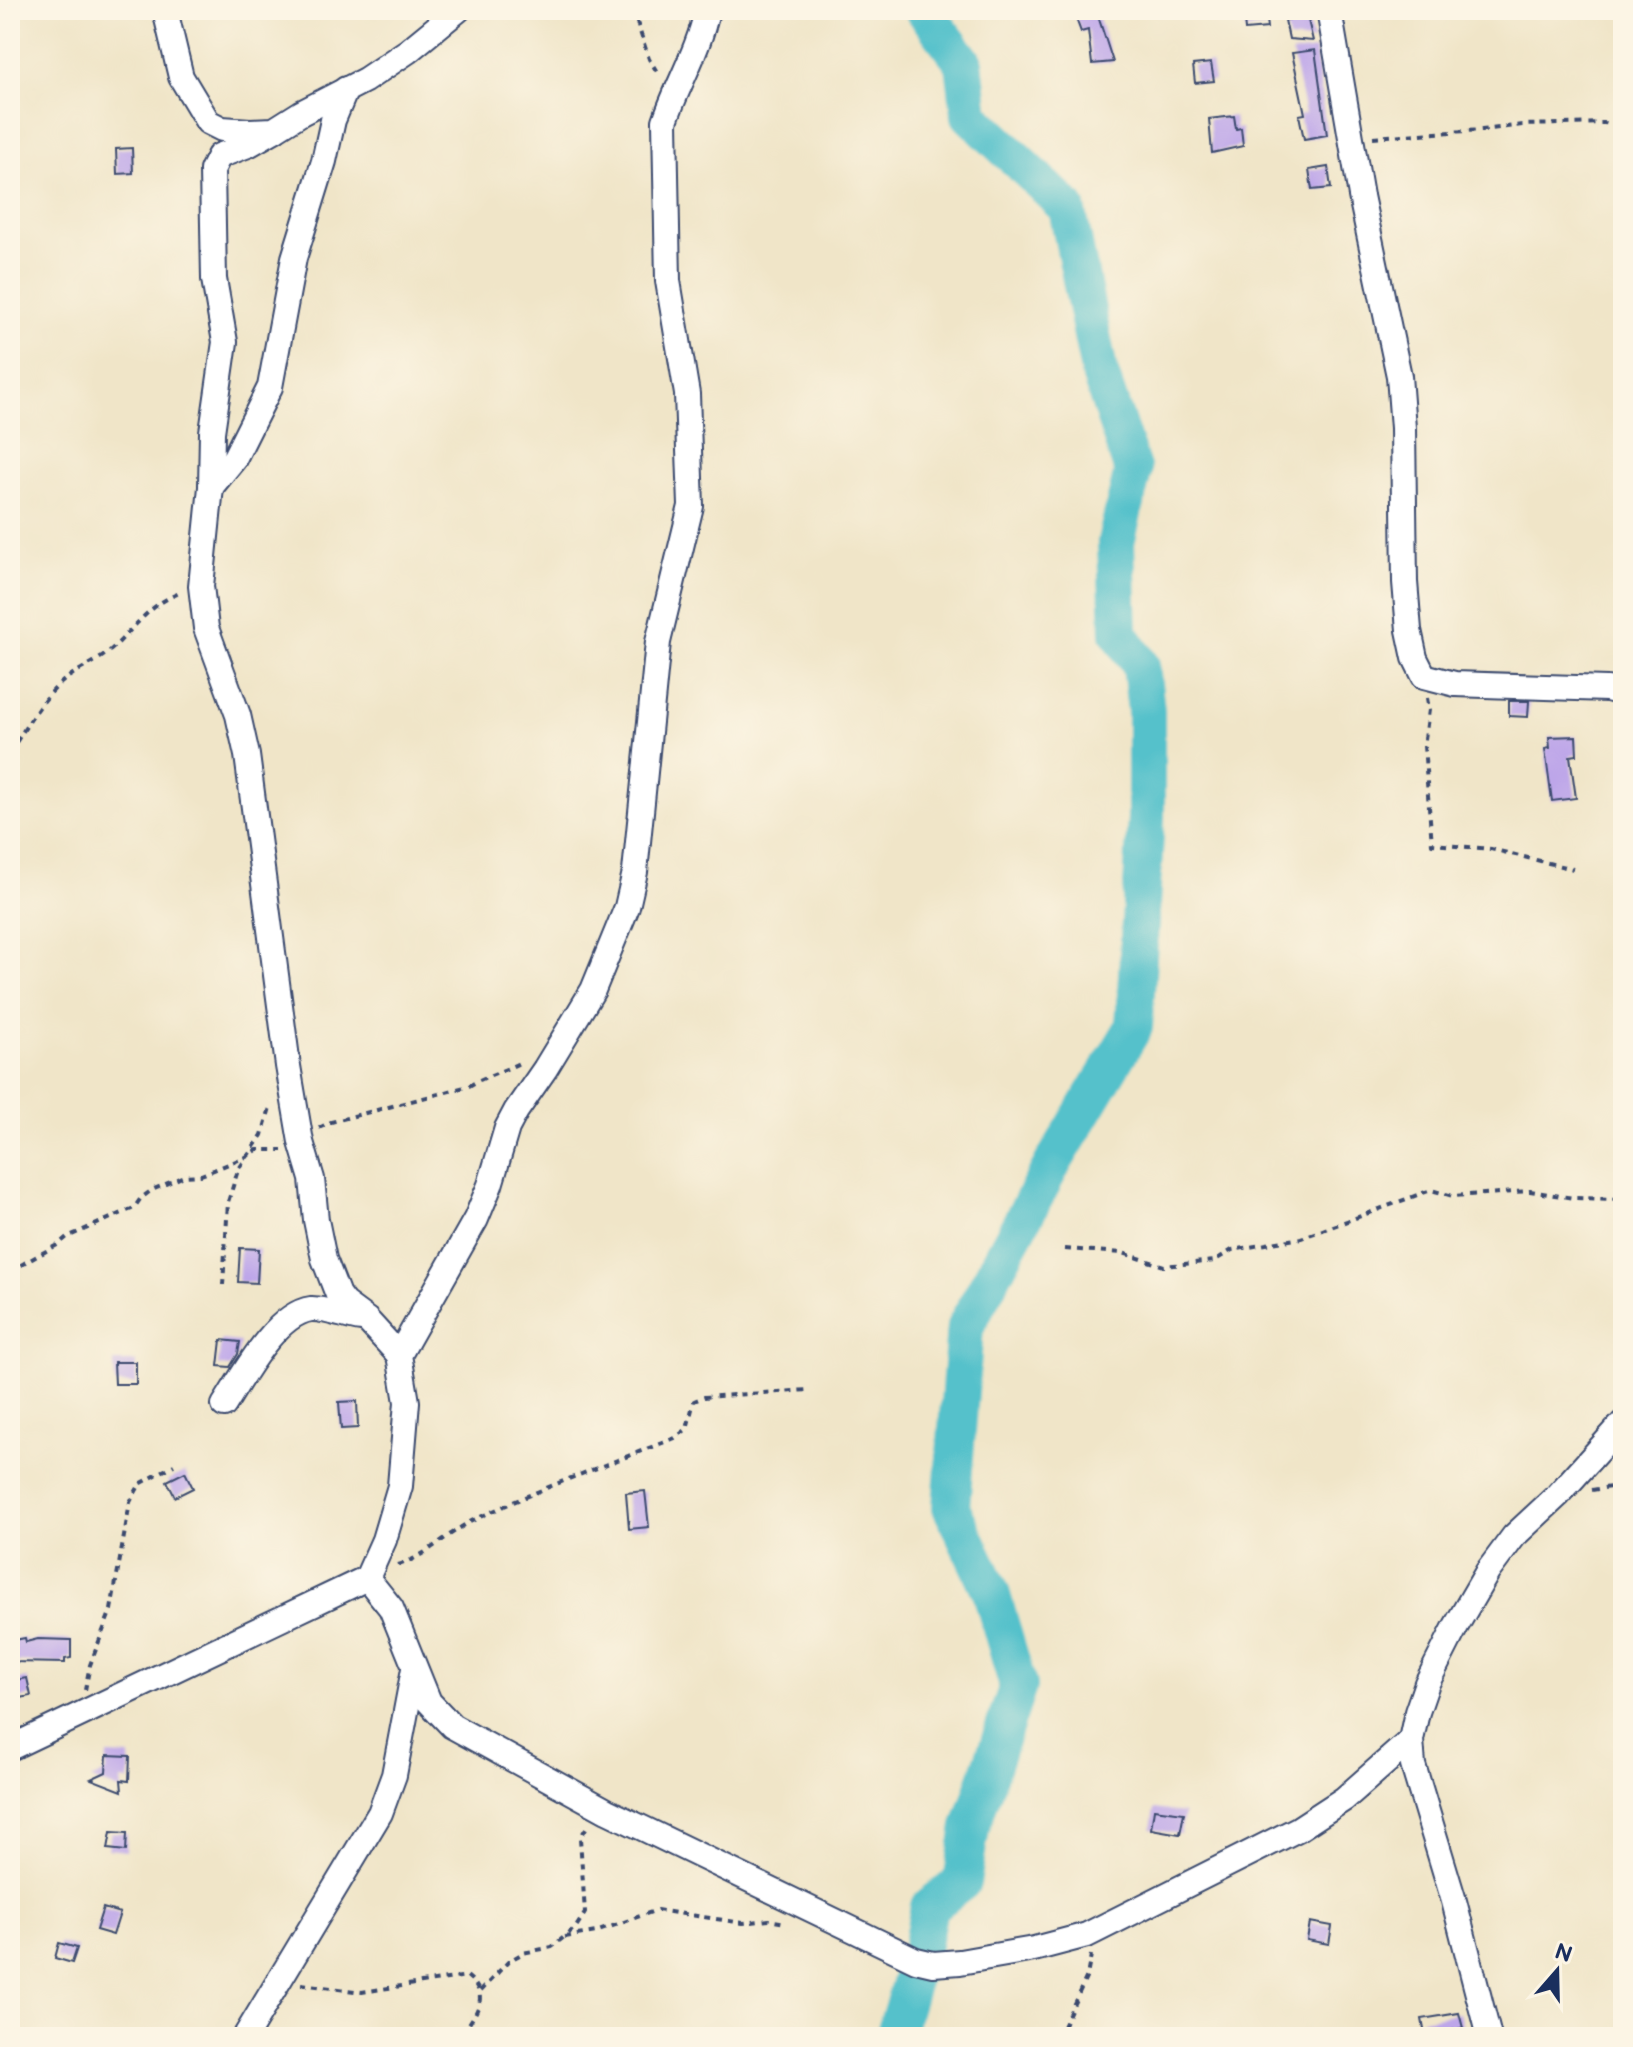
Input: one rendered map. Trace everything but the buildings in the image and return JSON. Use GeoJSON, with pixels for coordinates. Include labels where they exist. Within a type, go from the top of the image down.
{"type":"FeatureCollection","features":[{"type":"Feature","properties":{"kind":"street"},"geometry":{"type":"LineString","coordinates":[[165,10],[181,77],[208,122],[222,129],[274,130]]}},
{"type":"Feature","properties":{"kind":"street"},"geometry":{"type":"LineString","coordinates":[[10,1748],[367,1578],[384,1540],[400,1486],[407,1402],[399,1355],[367,1320],[344,1303],[324,1259],[312,1179],[301,1142],[288,1066],[247,755],[238,715],[206,628],[201,586],[211,487],[212,432],[225,342],[214,279],[212,170],[219,156],[248,145],[365,80],[408,51],[458,10]]}},
{"type":"Feature","properties":{"kind":"street"},"geometry":{"type":"LineString","coordinates":[[399,1355],[476,1219],[507,1128],[516,1111],[593,990],[627,907],[658,642],[691,506],[687,394],[668,281],[665,121],[673,97],[685,78],[707,10]]}},
{"type":"Feature","properties":{"kind":"street"},"geometry":{"type":"LineString","coordinates":[[1329,10],[1350,139],[1399,376],[1403,428],[1405,582],[1415,658],[1424,676],[1455,684],[1607,689],[1623,693]]}},
{"type":"Feature","properties":{"kind":"street"},"geometry":{"type":"LineString","coordinates":[[211,487],[234,459],[270,387],[294,258],[324,161],[333,120],[346,89]]}},
{"type":"Feature","properties":{"kind":"street"},"geometry":{"type":"LineString","coordinates":[[224,1405],[269,1336],[293,1318],[312,1309],[367,1320]]}},
{"type":"Feature","properties":{"kind":"street"},"geometry":{"type":"LineString","coordinates":[[1489,2037],[1454,1901],[1413,1765],[1411,1740],[1417,1712],[1427,1683],[1488,1571],[1514,1536],[1558,1495],[1623,1423]]}},
{"type":"Feature","properties":{"kind":"street"},"geometry":{"type":"LineString","coordinates":[[367,1578],[391,1608],[429,1702],[452,1726],[607,1811],[916,1960],[933,1964],[1034,1949],[1087,1935],[1298,1829],[1344,1799],[1411,1740]]}},
{"type":"Feature","properties":{"kind":"street"},"geometry":{"type":"LineString","coordinates":[[245,2037],[380,1813],[394,1775],[414,1669]]}},
{"type":"Feature","properties":{"kind":"path"},"geometry":{"type":"LineString","coordinates":[[633,10],[649,59],[673,97]]}},
{"type":"Feature","properties":{"kind":"path"},"geometry":{"type":"LineString","coordinates":[[1350,139],[1522,125],[1604,123],[1623,126]]}},
{"type":"Feature","properties":{"kind":"path"},"geometry":{"type":"LineString","coordinates":[[10,752],[52,692],[68,678],[113,648],[135,623],[167,598],[201,586]]}},
{"type":"Feature","properties":{"kind":"path"},"geometry":{"type":"LineString","coordinates":[[1424,676],[1429,710],[1424,746],[1432,844],[1491,849],[1573,869]]}},
{"type":"Feature","properties":{"kind":"path"},"geometry":{"type":"LineString","coordinates":[[223,1285],[228,1202],[238,1170],[262,1135],[277,1084],[288,1066]]}},
{"type":"Feature","properties":{"kind":"path"},"geometry":{"type":"LineString","coordinates":[[1065,1249],[1123,1253],[1164,1266],[1214,1261],[1232,1250],[1301,1238],[1431,1190],[1453,1196],[1530,1191],[1573,1198],[1623,1199]]}},
{"type":"Feature","properties":{"kind":"path"},"geometry":{"type":"LineString","coordinates":[[367,1578],[419,1559],[439,1540],[523,1497],[675,1438],[687,1429],[694,1401],[704,1397],[808,1390]]}},
{"type":"Feature","properties":{"kind":"path"},"geometry":{"type":"LineString","coordinates":[[79,1716],[90,1665],[111,1610],[130,1502],[140,1484],[174,1465]]}},
{"type":"Feature","properties":{"kind":"path"},"geometry":{"type":"LineString","coordinates":[[480,1991],[509,1961],[523,1953],[552,1947],[585,1913],[580,1838],[590,1822],[607,1811]]}},
{"type":"Feature","properties":{"kind":"path"},"geometry":{"type":"LineString","coordinates":[[565,1937],[596,1932],[657,1910],[743,1923],[769,1920],[790,1924],[818,1913]]}},
{"type":"Feature","properties":{"kind":"path"},"geometry":{"type":"LineString","coordinates":[[1058,2037],[1087,1976],[1092,1946],[1087,1935]]}},
{"type":"Feature","properties":{"kind":"path"},"geometry":{"type":"LineString","coordinates":[[279,1981],[362,1992],[467,1976],[480,1991],[480,1999],[474,2019],[460,2037]]}},
{"type":"Feature","properties":{"kind":"waterway"},"geometry":{"type":"LineString","coordinates":[[920,1955],[929,1907],[962,1882],[971,1827],[1018,1686],[991,1592],[951,1507],[965,1327],[1053,1163],[1134,1027],[1146,818],[1146,711],[1141,666],[1119,633],[1116,542],[1133,471],[1099,371],[1067,208],[970,115],[964,63],[924,10]]}},
{"type":"Feature","properties":{"kind":"waterway"},"geometry":{"type":"LineString","coordinates":[[894,2037],[915,1967]]}}]}
